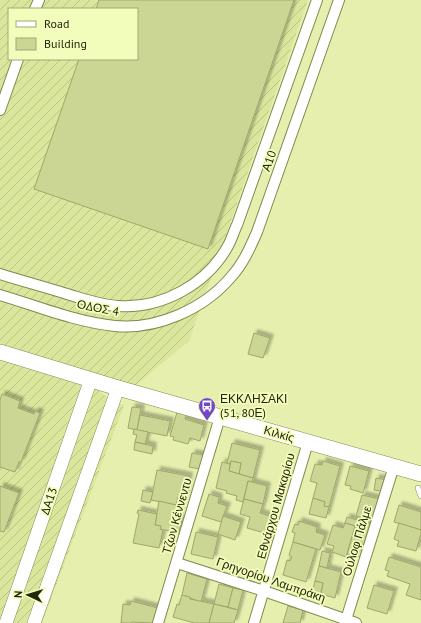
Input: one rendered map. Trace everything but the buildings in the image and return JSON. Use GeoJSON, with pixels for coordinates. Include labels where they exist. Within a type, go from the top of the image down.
{"type":"FeatureCollection","features":[{"type":"Feature","properties":{"kind":"main road","name":"Κιλκίς"},"geometry":{"type":"LineString","coordinates":[[0,352],[118,388],[394,466],[419,481]]}},
{"type":"Feature","properties":{"kind":"street","name":"Α10"},"geometry":{"type":"LineString","coordinates":[[182,292],[200,279],[216,264],[228,245],[237,225],[317,0]]}},
{"type":"Feature","properties":{"kind":"street","name":"Α10"},"geometry":{"type":"LineString","coordinates":[[191,309],[213,295],[227,282],[246,256],[257,232],[339,0]]}},
{"type":"Feature","properties":{"kind":"street"},"geometry":{"type":"LineString","coordinates":[[0,110],[18,60]]}},
{"type":"Feature","properties":{"kind":"street","name":"ΟΔΟΣ 4"},"geometry":{"type":"LineString","coordinates":[[0,274],[96,302],[118,306],[140,305],[162,300],[182,292]]}},
{"type":"Feature","properties":{"kind":"street","name":"ΟΔΟΣ 4"},"geometry":{"type":"LineString","coordinates":[[0,294],[91,322],[116,326],[142,325],[168,320],[191,309]]}},
{"type":"Feature","properties":{"kind":"street","name":"ΔΑ13"},"geometry":{"type":"LineString","coordinates":[[6,623],[91,379]]}},
{"type":"Feature","properties":{"kind":"street"},"geometry":{"type":"LineString","coordinates":[[34,623],[118,388]]}},
{"type":"Feature","properties":{"kind":"street","name":"Τζων Κέννεντυ"},"geometry":{"type":"LineString","coordinates":[[158,623],[220,417]]}},
{"type":"Feature","properties":{"kind":"street","name":"Εθνάρχου Μακαρίου"},"geometry":{"type":"LineString","coordinates":[[254,623],[308,442]]}},
{"type":"Feature","properties":{"kind":"street","name":"Ούλοφ Πάλμε"},"geometry":{"type":"LineString","coordinates":[[345,621],[394,466]]}},
{"type":"Feature","properties":{"kind":"street","name":"Γρηγορίου Λαμπράκη"},"geometry":{"type":"LineString","coordinates":[[177,563],[264,591],[345,621],[356,623]]}},
{"type":"Feature","properties":{"kind":"lane"},"geometry":{"type":"LineString","coordinates":[[419,481],[421,496]]}},
{"type":"Feature","properties":{"kind":"shaded area"},"geometry":{"type":"Polygon","coordinates":[[[0,0],[308,0],[189,341],[130,390],[0,349],[0,0]]]}},
{"type":"Feature","properties":{"kind":"shaded area"},"geometry":{"type":"Polygon","coordinates":[[[0,358],[90,384],[112,401],[124,405],[42,623],[0,623],[0,358]]]}},
{"type":"Feature","properties":{"kind":"place","name":"ΕΚΚΛΗΣΑΚΙ (51, 80Ε)"},"geometry":{"type":"Point","coordinates":[207,421]}}]}
